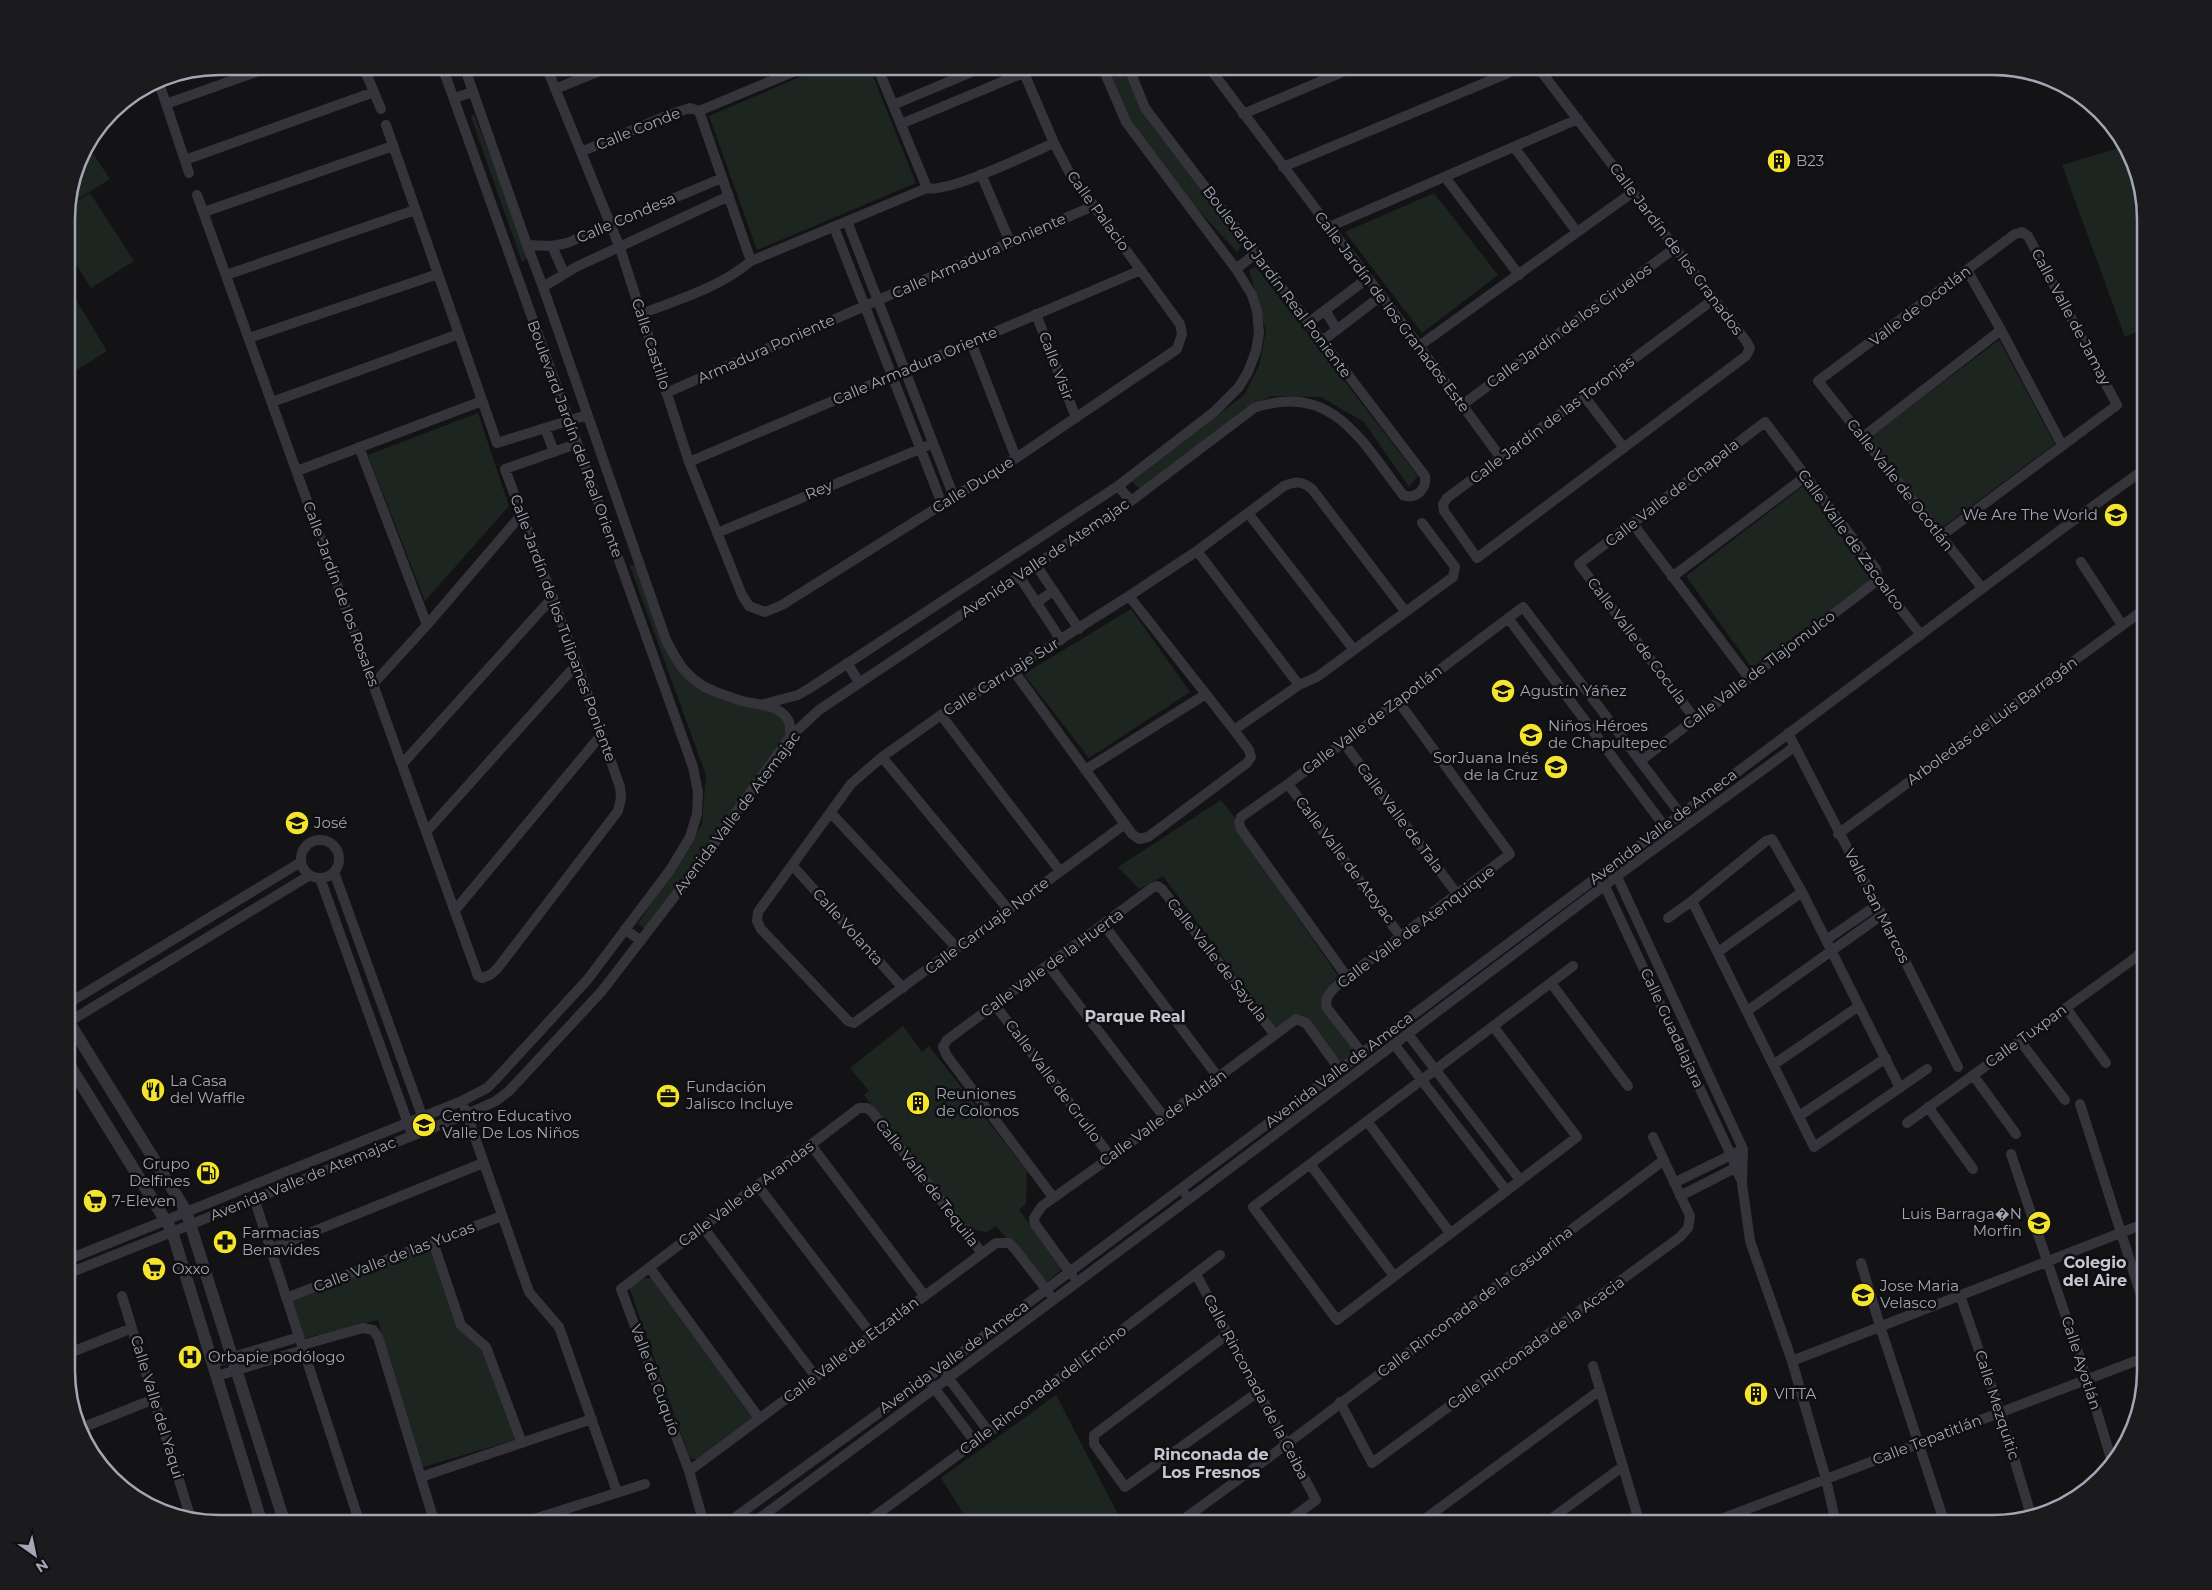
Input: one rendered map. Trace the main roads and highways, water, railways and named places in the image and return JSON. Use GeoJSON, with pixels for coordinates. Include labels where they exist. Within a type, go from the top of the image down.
{"type":"FeatureCollection","features":[{"type":"Feature","properties":{"kind":"place","name":"B23"},"geometry":{"type":"Point","coordinates":[1779,161]}},
{"type":"Feature","properties":{"kind":"place","name":"We Are The World"},"geometry":{"type":"Point","coordinates":[2116,515]}},
{"type":"Feature","properties":{"kind":"place","name":"Agustín Yáñez"},"geometry":{"type":"Point","coordinates":[1503,691]}},
{"type":"Feature","properties":{"kind":"place","name":"Niños Héroes de Chapultepec"},"geometry":{"type":"Point","coordinates":[1531,735]}},
{"type":"Feature","properties":{"kind":"place","name":"SorJuana Inés de la Cruz"},"geometry":{"type":"Point","coordinates":[1556,767]}},
{"type":"Feature","properties":{"kind":"place","name":"José"},"geometry":{"type":"Point","coordinates":[297,823]}},
{"type":"Feature","properties":{"kind":"place","name":"La Casa del Waffle"},"geometry":{"type":"Point","coordinates":[153,1090]}},
{"type":"Feature","properties":{"kind":"place","name":"Fundación Jalisco Incluye"},"geometry":{"type":"Point","coordinates":[668,1096]}},
{"type":"Feature","properties":{"kind":"place","name":"Reuniones de Colonos"},"geometry":{"type":"Point","coordinates":[918,1103]}},
{"type":"Feature","properties":{"kind":"place","name":"Centro Educativo Valle De Los Niños"},"geometry":{"type":"Point","coordinates":[424,1125]}},
{"type":"Feature","properties":{"kind":"place","name":"Grupo Delfines"},"geometry":{"type":"Point","coordinates":[208,1173]}},
{"type":"Feature","properties":{"kind":"place","name":"7-Eleven"},"geometry":{"type":"Point","coordinates":[95,1201]}},
{"type":"Feature","properties":{"kind":"place","name":"Luis Barraga�N Morfin"},"geometry":{"type":"Point","coordinates":[2039,1223]}},
{"type":"Feature","properties":{"kind":"place","name":"Farmacias Benavides"},"geometry":{"type":"Point","coordinates":[225,1242]}},
{"type":"Feature","properties":{"kind":"place","name":"Oxxo"},"geometry":{"type":"Point","coordinates":[154,1269]}},
{"type":"Feature","properties":{"kind":"place","name":"Jose Maria Velasco"},"geometry":{"type":"Point","coordinates":[1863,1295]}},
{"type":"Feature","properties":{"kind":"place","name":"Orbapie podólogo"},"geometry":{"type":"Point","coordinates":[190,1357]}},
{"type":"Feature","properties":{"kind":"place","name":"VITTA"},"geometry":{"type":"Point","coordinates":[1756,1394]}},
{"type":"Feature","properties":{"kind":"district","name":"Parque Real"},"geometry":{"type":"Point","coordinates":[1135,1016]}},
{"type":"Feature","properties":{"kind":"district","name":"Colegio del Aire"},"geometry":{"type":"Point","coordinates":[2095,1271]}},
{"type":"Feature","properties":{"kind":"district","name":"Rinconada de Los Fresnos"},"geometry":{"type":"Point","coordinates":[1211,1463]}}]}
